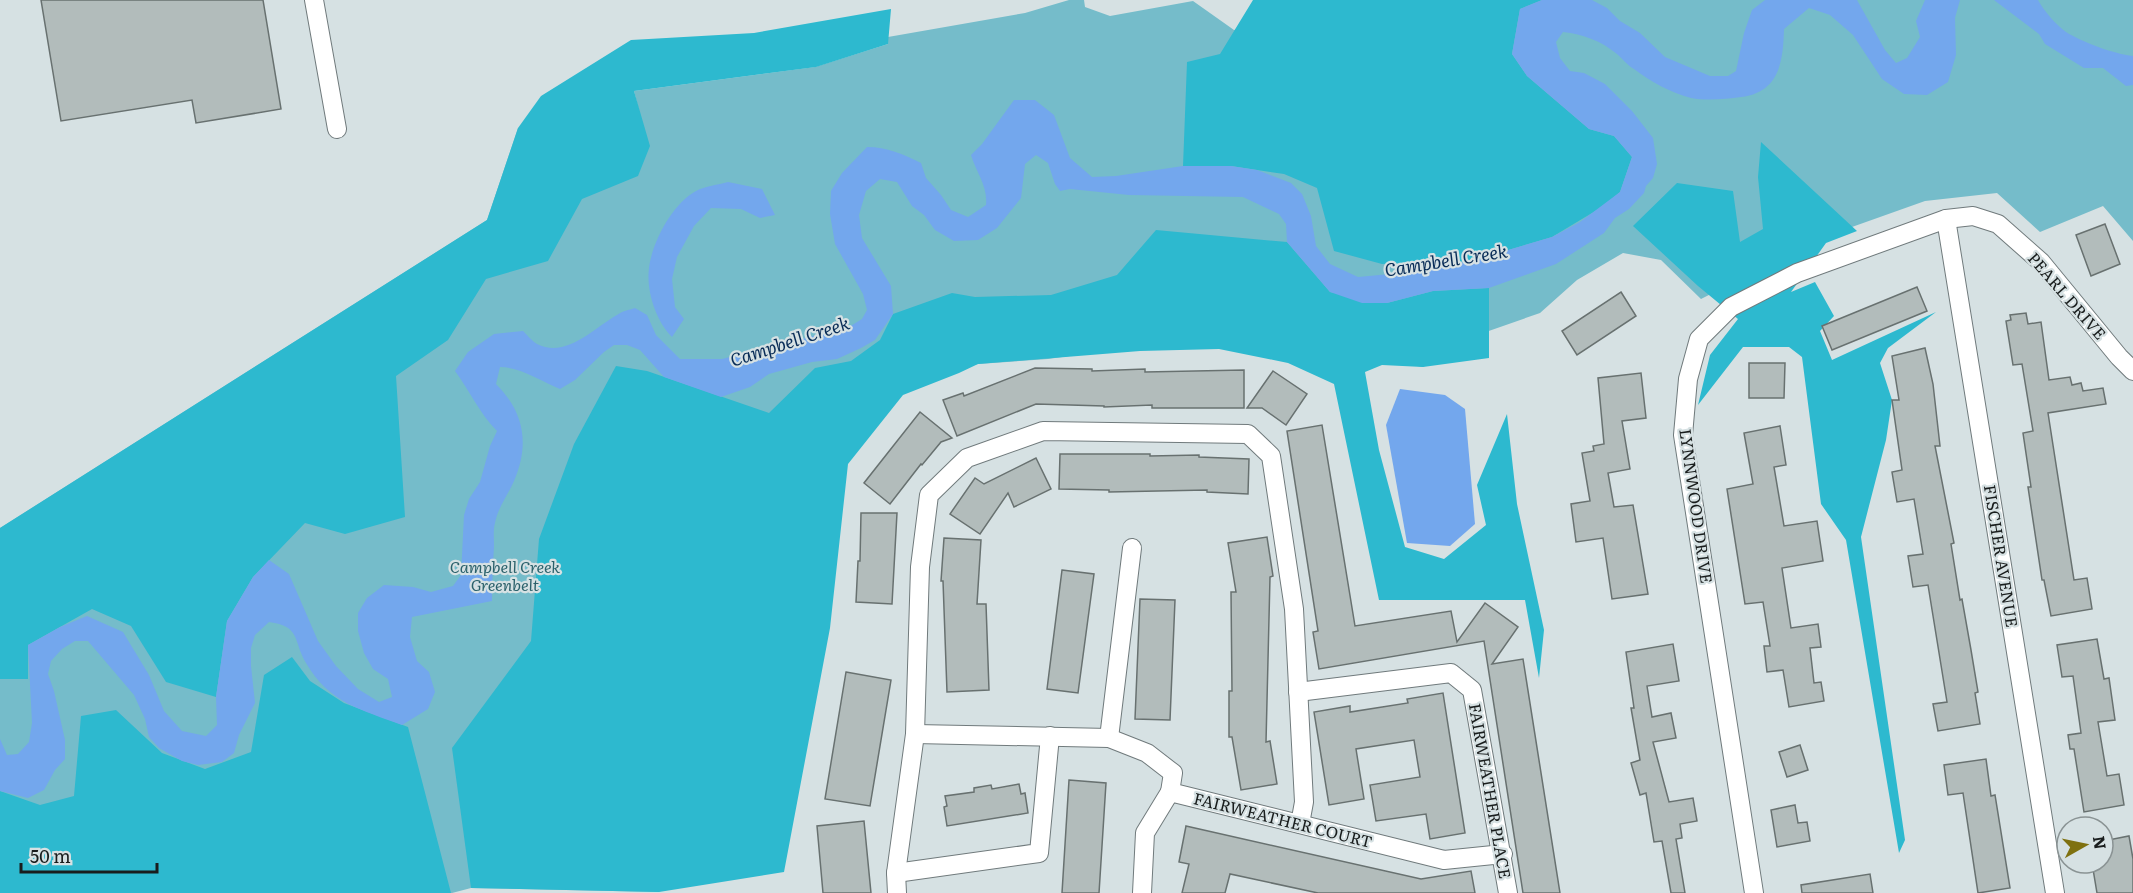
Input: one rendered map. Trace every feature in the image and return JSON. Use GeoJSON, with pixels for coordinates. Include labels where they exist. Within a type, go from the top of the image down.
{"type":"FeatureCollection","features":[{"type":"Feature","properties":{"kind":"street"},"geometry":{"type":"LineString","coordinates":[[314,0],[337,129]]}},
{"type":"Feature","properties":{"kind":"street","name":"LYNNWOOD DRIVE"},"geometry":{"type":"LineString","coordinates":[[1755,893],[1683,435],[1688,379],[1699,339],[1731,307],[1797,273],[1946,219],[1973,216],[1998,224]]}},
{"type":"Feature","properties":{"kind":"street","name":"FISCHER AVENUE"},"geometry":{"type":"LineString","coordinates":[[1946,219],[2055,893]]}},
{"type":"Feature","properties":{"kind":"street","name":"PEARL DRIVE"},"geometry":{"type":"LineString","coordinates":[[1998,224],[2041,262],[2133,371]]}},
{"type":"Feature","properties":{"kind":"street"},"geometry":{"type":"LineString","coordinates":[[897,893],[896,873],[915,734],[920,567],[929,495],[967,458],[1043,431],[1248,434],[1271,456],[1294,609],[1304,802],[1300,824]]}},
{"type":"Feature","properties":{"kind":"street"},"geometry":{"type":"LineString","coordinates":[[1109,738],[1132,548]]}},
{"type":"Feature","properties":{"kind":"street","name":"FAIRWEATHER PLACE"},"geometry":{"type":"LineString","coordinates":[[1298,692],[1451,673],[1472,690],[1503,854],[1508,893]]}},
{"type":"Feature","properties":{"kind":"street"},"geometry":{"type":"LineString","coordinates":[[915,734],[1109,738],[1147,753],[1173,773],[1170,792],[1144,833],[1142,893]]}},
{"type":"Feature","properties":{"kind":"street"},"geometry":{"type":"LineString","coordinates":[[896,873],[1039,853],[1050,736]]}},
{"type":"Feature","properties":{"kind":"street","name":"FAIRWEATHER COURT"},"geometry":{"type":"LineString","coordinates":[[1170,792],[1444,860],[1503,854]]}},
{"type":"Feature","properties":{"kind":"green space","name":"Campbell Creek Greenbelt"},"geometry":{"type":"Polygon","coordinates":[[[1069,0],[1084,0],[1085,7],[1110,16],[1193,1],[1234,30],[1451,0],[2133,0],[2133,241],[2103,206],[2040,232],[1997,193],[1925,201],[1821,238],[1701,299],[1661,260],[1623,253],[1577,280],[1540,313],[1483,333],[1423,367],[1225,334],[1048,359],[978,364],[898,379],[842,450],[659,892],[471,888],[452,893],[0,893],[0,528],[487,220],[518,128],[639,111],[634,91],[815,67],[888,44],[888,37],[1025,13],[1069,0]]]}},
{"type":"Feature","properties":{"kind":"shaded area"},"geometry":{"type":"Polygon","coordinates":[[[1253,0],[1542,0],[1520,9],[1512,54],[1527,76],[1589,129],[1614,136],[1632,157],[1620,192],[1602,207],[1552,237],[1471,261],[1382,264],[1334,251],[1317,188],[1284,174],[1231,166],[1183,166],[1187,62],[1220,54],[1253,0]]]}},
{"type":"Feature","properties":{"kind":"shaded area"},"geometry":{"type":"Polygon","coordinates":[[[891,9],[888,44],[816,67],[634,91],[650,146],[638,176],[582,199],[548,261],[486,279],[448,340],[396,376],[405,517],[345,534],[305,523],[253,577],[227,621],[216,697],[166,682],[131,626],[92,609],[28,645],[28,679],[0,679],[0,528],[487,220],[518,128],[541,96],[631,40],[754,33],[891,9]]]}},
{"type":"Feature","properties":{"kind":"shaded area"},"geometry":{"type":"Polygon","coordinates":[[[1761,142],[1857,231],[1826,243],[1791,292],[1815,282],[1834,316],[1820,331],[1832,360],[1936,312],[1888,348],[1880,363],[1892,400],[1886,440],[1861,537],[1905,840],[1899,853],[1846,540],[1821,504],[1802,357],[1789,347],[1743,347],[1698,405],[1710,355],[1738,319],[1698,286],[1633,226],[1677,183],[1733,191],[1740,242],[1763,229],[1758,177],[1761,142]]]}},
{"type":"Feature","properties":{"kind":"shaded area"},"geometry":{"type":"Polygon","coordinates":[[[1156,230],[1287,242],[1330,292],[1387,303],[1433,291],[1489,288],[1489,358],[1423,367],[1382,365],[1365,372],[1379,450],[1405,547],[1444,559],[1486,525],[1477,485],[1507,414],[1517,504],[1544,630],[1539,678],[1525,600],[1379,600],[1334,384],[1288,363],[1219,349],[1140,351],[978,364],[903,395],[848,464],[830,628],[784,872],[659,892],[471,888],[452,748],[531,641],[539,539],[574,444],[616,366],[647,371],[769,413],[815,368],[851,361],[880,340],[893,314],[952,293],[975,297],[1051,295],[1117,275],[1156,230]]]}},
{"type":"Feature","properties":{"kind":"shaded area"},"geometry":{"type":"Polygon","coordinates":[[[292,657],[310,681],[344,703],[408,727],[451,893],[0,893],[0,791],[40,805],[74,796],[81,716],[116,710],[162,753],[205,769],[251,752],[264,675],[292,657]]]}},
{"type":"Feature","properties":{"kind":"water","name":"Campbell Creek"},"geometry":{"type":"Polygon","coordinates":[[[1542,0],[1592,0],[1607,8],[1620,21],[1640,33],[1665,57],[1710,76],[1728,76],[1736,71],[1744,33],[1752,10],[1765,0],[1857,0],[1885,50],[1896,63],[1907,58],[1920,37],[1916,21],[1925,0],[1960,0],[1955,18],[1956,55],[1948,82],[1927,95],[1904,94],[1882,79],[1853,35],[1830,15],[1809,8],[1784,29],[1780,63],[1771,82],[1754,94],[1741,97],[1710,100],[1691,98],[1676,93],[1629,66],[1611,49],[1585,36],[1563,32],[1556,42],[1560,58],[1570,71],[1584,73],[1605,84],[1632,111],[1653,138],[1657,164],[1653,178],[1646,186],[1644,193],[1629,209],[1615,218],[1604,233],[1556,264],[1489,288],[1433,291],[1387,303],[1362,303],[1330,292],[1287,242],[1286,224],[1279,214],[1243,197],[1129,195],[1070,189],[1060,191],[1055,184],[1048,163],[1036,155],[1025,164],[1021,198],[997,228],[978,240],[954,241],[935,230],[924,215],[912,206],[897,182],[880,179],[866,191],[859,215],[862,238],[891,286],[893,314],[875,340],[861,348],[837,359],[812,362],[769,374],[750,387],[721,397],[664,377],[640,350],[627,345],[614,345],[575,380],[560,389],[523,372],[500,367],[496,384],[513,406],[522,429],[523,441],[519,467],[494,526],[492,601],[412,617],[410,637],[417,661],[429,672],[435,692],[428,709],[402,725],[348,703],[336,696],[315,677],[291,631],[279,624],[269,622],[255,635],[251,648],[255,703],[239,735],[234,753],[222,762],[198,765],[182,761],[159,748],[149,737],[145,719],[134,695],[88,641],[75,641],[62,649],[51,661],[48,674],[65,740],[65,759],[55,770],[44,790],[28,798],[0,791],[0,739],[7,755],[18,754],[29,742],[32,723],[28,645],[60,627],[87,616],[123,632],[149,675],[164,711],[182,731],[206,736],[217,725],[216,697],[227,621],[253,577],[269,560],[289,574],[318,641],[336,666],[358,689],[379,702],[392,697],[388,679],[373,669],[364,653],[358,631],[358,613],[367,598],[384,585],[413,587],[431,592],[453,586],[461,575],[464,515],[469,499],[480,482],[490,446],[497,431],[480,410],[455,371],[468,352],[494,334],[523,331],[537,344],[548,348],[558,348],[579,340],[619,314],[635,308],[647,315],[656,335],[680,359],[722,359],[849,327],[862,319],[867,310],[863,294],[835,244],[830,214],[831,191],[842,173],[867,147],[895,152],[921,163],[926,178],[951,210],[968,217],[986,205],[983,185],[971,155],[982,144],[1014,100],[1035,100],[1054,115],[1070,158],[1092,177],[1116,176],[1183,166],[1231,166],[1257,170],[1291,183],[1302,194],[1311,216],[1316,246],[1330,264],[1358,277],[1401,273],[1471,261],[1552,237],[1580,222],[1620,192],[1632,157],[1614,136],[1589,129],[1527,76],[1512,54],[1520,9],[1542,0]]]}},
{"type":"Feature","properties":{"kind":"water"},"geometry":{"type":"Polygon","coordinates":[[[1994,0],[2038,0],[2058,26],[2066,32],[2098,47],[2133,56],[2133,85],[2126,86],[2103,68],[2084,68],[2045,44],[2039,34],[1994,0]]]}},
{"type":"Feature","properties":{"kind":"water"},"geometry":{"type":"Polygon","coordinates":[[[728,182],[762,189],[775,215],[760,218],[741,209],[711,208],[694,226],[677,257],[672,279],[675,307],[684,319],[672,337],[661,323],[653,305],[649,286],[649,268],[654,247],[665,224],[679,204],[696,191],[728,182]]]}},
{"type":"Feature","properties":{"kind":"water"},"geometry":{"type":"Polygon","coordinates":[[[1400,389],[1445,395],[1465,409],[1475,524],[1450,546],[1407,543],[1386,425],[1400,389]]]}},
{"type":"Feature","properties":{"kind":"building"},"geometry":{"type":"Polygon","coordinates":[[[41,0],[263,0],[281,109],[196,123],[192,100],[61,121],[41,0]]]}},
{"type":"Feature","properties":{"kind":"building"},"geometry":{"type":"Polygon","coordinates":[[[2105,224],[2120,264],[2091,276],[2076,235],[2105,224]]]}},
{"type":"Feature","properties":{"kind":"building"},"geometry":{"type":"Polygon","coordinates":[[[1917,287],[1927,311],[1832,350],[1822,326],[1917,287]]]}},
{"type":"Feature","properties":{"kind":"building"},"geometry":{"type":"Polygon","coordinates":[[[1621,292],[1636,316],[1577,355],[1562,331],[1621,292]]]}},
{"type":"Feature","properties":{"kind":"building"},"geometry":{"type":"Polygon","coordinates":[[[2026,313],[2028,324],[2041,322],[2049,380],[2070,377],[2072,385],[2081,383],[2083,391],[2103,388],[2106,404],[2048,413],[2074,580],[2087,578],[2092,609],[2051,616],[2044,580],[2042,580],[2028,487],[2031,487],[2023,433],[2033,431],[2022,364],[2013,365],[2006,321],[2011,320],[2010,315],[2026,313]]]}},
{"type":"Feature","properties":{"kind":"building"},"geometry":{"type":"Polygon","coordinates":[[[1925,348],[1933,384],[1940,446],[1935,446],[1954,543],[1951,544],[1978,692],[1975,693],[1980,724],[1938,731],[1933,704],[1947,702],[1928,585],[1913,587],[1908,556],[1923,554],[1914,499],[1897,502],[1892,472],[1902,470],[1892,400],[1899,400],[1892,356],[1925,348]]]}},
{"type":"Feature","properties":{"kind":"building"},"geometry":{"type":"Polygon","coordinates":[[[1749,363],[1785,363],[1784,398],[1749,398],[1749,363]]]}},
{"type":"Feature","properties":{"kind":"building"},"geometry":{"type":"Polygon","coordinates":[[[1035,368],[1092,369],[1092,371],[1145,369],[1145,372],[1244,370],[1244,408],[1036,404],[957,436],[943,400],[963,393],[964,396],[1035,368]]]}},
{"type":"Feature","properties":{"kind":"building"},"geometry":{"type":"Polygon","coordinates":[[[1273,371],[1307,394],[1286,425],[1262,408],[1247,408],[1273,371]]]}},
{"type":"Feature","properties":{"kind":"building"},"geometry":{"type":"Polygon","coordinates":[[[1641,373],[1646,418],[1622,421],[1630,469],[1608,473],[1614,507],[1633,505],[1648,594],[1612,599],[1603,538],[1576,542],[1571,504],[1590,501],[1582,453],[1594,451],[1593,446],[1604,444],[1598,378],[1641,373]]]}},
{"type":"Feature","properties":{"kind":"building"},"geometry":{"type":"Polygon","coordinates":[[[920,412],[952,438],[941,442],[890,504],[864,483],[920,412]]]}},
{"type":"Feature","properties":{"kind":"building"},"geometry":{"type":"Polygon","coordinates":[[[1322,425],[1355,626],[1451,611],[1457,642],[1485,603],[1518,627],[1492,664],[1523,659],[1560,893],[1523,893],[1484,641],[1319,669],[1313,632],[1318,631],[1287,431],[1322,425]]]}},
{"type":"Feature","properties":{"kind":"building"},"geometry":{"type":"Polygon","coordinates":[[[1780,426],[1786,465],[1774,467],[1784,526],[1817,521],[1823,561],[1782,568],[1791,628],[1818,624],[1821,647],[1810,648],[1814,683],[1821,682],[1824,701],[1789,707],[1783,670],[1767,672],[1764,646],[1770,646],[1763,602],[1745,604],[1727,489],[1753,484],[1744,433],[1780,426]]]}},
{"type":"Feature","properties":{"kind":"building"},"geometry":{"type":"Polygon","coordinates":[[[1060,454],[1199,455],[1199,457],[1249,459],[1248,494],[1207,492],[1207,490],[1109,492],[1109,490],[1059,489],[1060,454]]]}},
{"type":"Feature","properties":{"kind":"building"},"geometry":{"type":"Polygon","coordinates":[[[1036,458],[1051,489],[1014,507],[1008,493],[980,534],[950,514],[975,478],[984,484],[1036,458]]]}},
{"type":"Feature","properties":{"kind":"building"},"geometry":{"type":"Polygon","coordinates":[[[861,513],[897,513],[892,604],[856,602],[861,513]]]}},
{"type":"Feature","properties":{"kind":"building"},"geometry":{"type":"Polygon","coordinates":[[[1267,537],[1273,576],[1270,577],[1266,742],[1270,741],[1277,784],[1241,790],[1232,737],[1229,737],[1229,691],[1232,691],[1231,592],[1236,592],[1228,543],[1267,537]]]}},
{"type":"Feature","properties":{"kind":"building"},"geometry":{"type":"Polygon","coordinates":[[[944,538],[981,540],[977,604],[986,604],[989,690],[947,692],[943,581],[941,581],[944,538]]]}},
{"type":"Feature","properties":{"kind":"building"},"geometry":{"type":"Polygon","coordinates":[[[1062,570],[1094,574],[1078,693],[1047,689],[1062,570]]]}},
{"type":"Feature","properties":{"kind":"building"},"geometry":{"type":"Polygon","coordinates":[[[1140,599],[1175,600],[1170,720],[1135,719],[1140,599]]]}},
{"type":"Feature","properties":{"kind":"building"},"geometry":{"type":"Polygon","coordinates":[[[2097,639],[2104,679],[2109,678],[2115,720],[2098,722],[2107,776],[2119,774],[2124,805],[2084,812],[2074,749],[2070,749],[2068,735],[2081,733],[2073,676],[2062,677],[2057,645],[2097,639]]]}},
{"type":"Feature","properties":{"kind":"building"},"geometry":{"type":"Polygon","coordinates":[[[1673,644],[1679,681],[1647,686],[1652,717],[1671,713],[1676,738],[1653,742],[1669,802],[1693,798],[1697,821],[1680,824],[1682,838],[1676,839],[1685,893],[1671,893],[1662,841],[1654,842],[1646,793],[1640,795],[1631,763],[1640,760],[1631,708],[1634,708],[1626,652],[1673,644]]]}},
{"type":"Feature","properties":{"kind":"building"},"geometry":{"type":"Polygon","coordinates":[[[846,672],[891,680],[870,806],[825,799],[846,672]]]}},
{"type":"Feature","properties":{"kind":"building"},"geometry":{"type":"Polygon","coordinates":[[[1443,693],[1465,833],[1430,839],[1426,814],[1376,821],[1370,785],[1420,777],[1414,740],[1356,749],[1364,799],[1329,805],[1314,712],[1350,706],[1350,712],[1408,703],[1407,699],[1443,693]]]}},
{"type":"Feature","properties":{"kind":"building"},"geometry":{"type":"Polygon","coordinates":[[[1800,745],[1808,770],[1787,777],[1779,752],[1800,745]]]}},
{"type":"Feature","properties":{"kind":"building"},"geometry":{"type":"Polygon","coordinates":[[[1986,759],[1991,796],[1995,795],[2010,888],[1978,893],[1963,793],[1948,795],[1944,765],[1986,759]]]}},
{"type":"Feature","properties":{"kind":"building"},"geometry":{"type":"Polygon","coordinates":[[[1069,780],[1106,783],[1099,893],[1062,893],[1069,780]]]}},
{"type":"Feature","properties":{"kind":"building"},"geometry":{"type":"Polygon","coordinates":[[[1019,784],[1021,794],[1025,793],[1028,813],[947,826],[945,796],[974,792],[974,788],[991,785],[992,789],[1019,784]]]}},
{"type":"Feature","properties":{"kind":"building"},"geometry":{"type":"Polygon","coordinates":[[[1795,805],[1798,823],[1807,822],[1810,841],[1777,847],[1771,810],[1795,805]]]}},
{"type":"Feature","properties":{"kind":"building"},"geometry":{"type":"Polygon","coordinates":[[[864,821],[871,893],[823,893],[817,826],[864,821]]]}},
{"type":"Feature","properties":{"kind":"building"},"geometry":{"type":"Polygon","coordinates":[[[1186,826],[1421,879],[1471,871],[1475,893],[1318,893],[1230,874],[1225,893],[1182,893],[1189,864],[1179,862],[1186,826]]]}},
{"type":"Feature","properties":{"kind":"building"},"geometry":{"type":"Polygon","coordinates":[[[2129,836],[2133,859],[2133,893],[2097,893],[2094,875],[2115,875],[2115,839],[2129,836]]]}},
{"type":"Feature","properties":{"kind":"building"},"geometry":{"type":"Polygon","coordinates":[[[1870,874],[1873,893],[1802,893],[1801,885],[1870,874]]]}}]}
